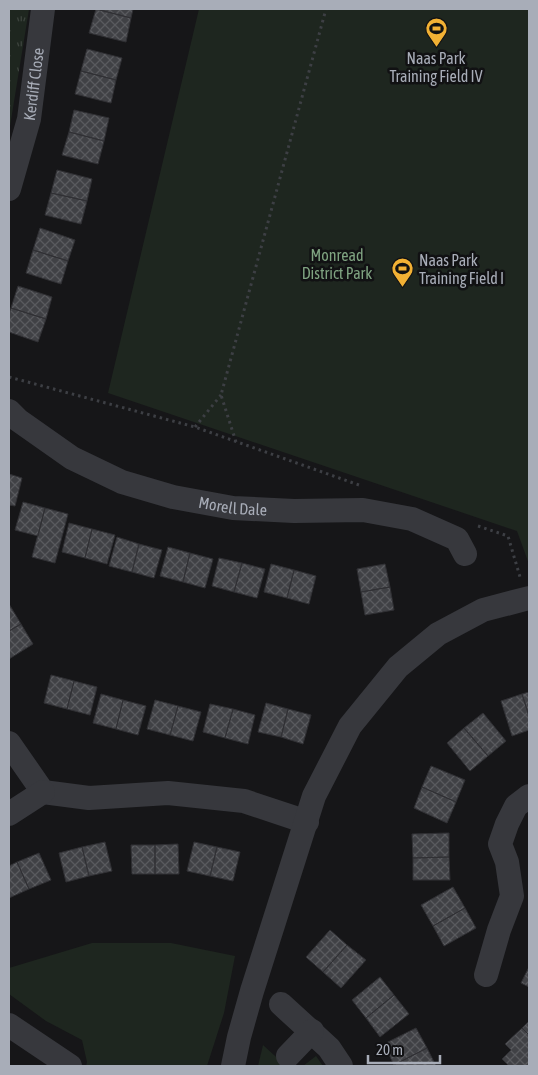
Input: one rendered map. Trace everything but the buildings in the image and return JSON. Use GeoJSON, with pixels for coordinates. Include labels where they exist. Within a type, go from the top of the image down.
{"type":"FeatureCollection","features":[{"type":"Feature","properties":{"kind":"street","name":"Kerdiff Close"},"geometry":{"type":"LineString","coordinates":[[9,185],[29,119],[43,9]]}},
{"type":"Feature","properties":{"kind":"street","name":"Morell Dale"},"geometry":{"type":"LineString","coordinates":[[9,411],[18,420],[72,458],[122,482],[173,497],[233,508],[294,511],[363,510],[412,519],[457,540],[465,554]]}},
{"type":"Feature","properties":{"kind":"street"},"geometry":{"type":"LineString","coordinates":[[233,1066],[252,991],[314,796],[350,726],[398,666],[438,634],[525,589]]}},
{"type":"Feature","properties":{"kind":"street"},"geometry":{"type":"LineString","coordinates":[[9,743],[43,792]]}},
{"type":"Feature","properties":{"kind":"street"},"geometry":{"type":"LineString","coordinates":[[9,814],[43,792],[89,798],[168,793],[244,801],[307,822]]}},
{"type":"Feature","properties":{"kind":"street"},"geometry":{"type":"LineString","coordinates":[[486,975],[499,930],[512,896],[507,862],[500,844],[506,824],[516,806],[529,796]]}},
{"type":"Feature","properties":{"kind":"street"},"geometry":{"type":"LineString","coordinates":[[281,1004],[329,1048],[341,1066]]}},
{"type":"Feature","properties":{"kind":"street"},"geometry":{"type":"LineString","coordinates":[[9,1025],[70,1066]]}},
{"type":"Feature","properties":{"kind":"street"},"geometry":{"type":"LineString","coordinates":[[288,1056],[312,1031]]}},
{"type":"Feature","properties":{"kind":"path"},"geometry":{"type":"LineString","coordinates":[[196,427],[221,395],[326,9]]}},
{"type":"Feature","properties":{"kind":"path"},"geometry":{"type":"LineString","coordinates":[[9,377],[196,427],[367,488]]}},
{"type":"Feature","properties":{"kind":"path"},"geometry":{"type":"LineString","coordinates":[[221,395],[236,442]]}},
{"type":"Feature","properties":{"kind":"path"},"geometry":{"type":"LineString","coordinates":[[470,523],[508,536],[525,589]]}},
{"type":"Feature","properties":{"kind":"green space"},"geometry":{"type":"Polygon","coordinates":[[[9,9],[29,9],[9,132],[9,9]]]}},
{"type":"Feature","properties":{"kind":"green space","name":"Monread District Park"},"geometry":{"type":"Polygon","coordinates":[[[199,9],[529,9],[529,564],[517,531],[108,393],[199,9]]]}},
{"type":"Feature","properties":{"kind":"green space"},"geometry":{"type":"Polygon","coordinates":[[[92,943],[171,943],[235,956],[224,1013],[207,1066],[86,1066],[87,1062],[82,1040],[46,1021],[9,994],[9,968],[92,943]]]}},
{"type":"Feature","properties":{"kind":"green space"},"geometry":{"type":"Polygon","coordinates":[[[263,1045],[286,1066],[258,1066],[263,1045]]]}},
{"type":"Feature","properties":{"kind":"green space"},"geometry":{"type":"Polygon","coordinates":[[[316,1056],[323,1066],[303,1066],[316,1056]]]}},
{"type":"Feature","properties":{"kind":"place","name":"Naas Park Training Field IV"},"geometry":{"type":"Point","coordinates":[436,48]}},
{"type":"Feature","properties":{"kind":"place","name":"Naas Park Training Field I"},"geometry":{"type":"Point","coordinates":[403,288]}}]}
